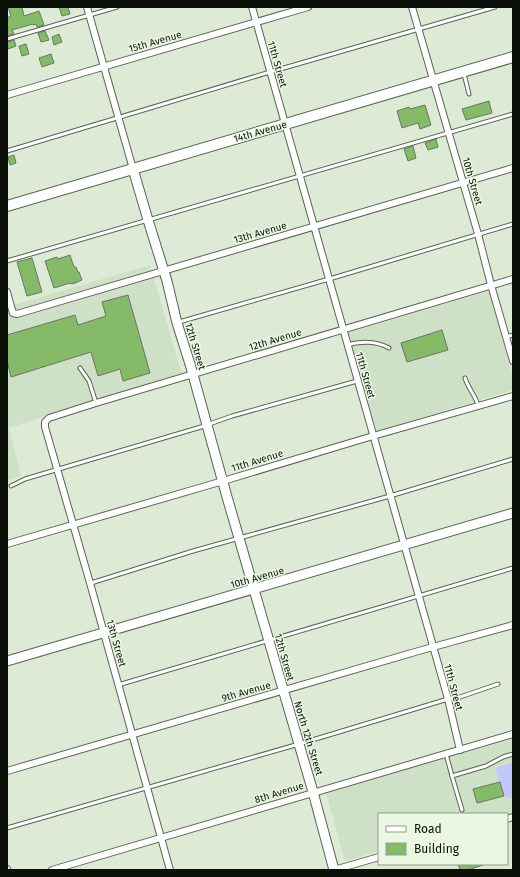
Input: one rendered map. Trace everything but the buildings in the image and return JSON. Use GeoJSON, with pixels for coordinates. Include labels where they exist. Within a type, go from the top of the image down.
{"type":"FeatureCollection","features":[{"type":"Feature","properties":{"kind":"main road","name":"14th Avenue"},"geometry":{"type":"LineString","coordinates":[[7,206],[513,56]]}},
{"type":"Feature","properties":{"kind":"street","name":"12th Street"},"geometry":{"type":"LineString","coordinates":[[87,7],[118,118],[167,281],[177,323],[193,374],[283,691]]}},
{"type":"Feature","properties":{"kind":"street","name":"11th Street"},"geometry":{"type":"LineString","coordinates":[[252,7],[448,699],[460,750]]}},
{"type":"Feature","properties":{"kind":"street","name":"15th Avenue"},"geometry":{"type":"LineString","coordinates":[[7,95],[308,7]]}},
{"type":"Feature","properties":{"kind":"street","name":"10th Street"},"geometry":{"type":"LineString","coordinates":[[412,7],[513,361]]}},
{"type":"Feature","properties":{"kind":"street","name":"13th Avenue"},"geometry":{"type":"LineString","coordinates":[[7,292],[13,313],[17,314],[513,168]]}},
{"type":"Feature","properties":{"kind":"street","name":"12th Avenue"},"geometry":{"type":"LineString","coordinates":[[45,422],[49,418],[96,403],[513,279]]}},
{"type":"Feature","properties":{"kind":"street","name":"11th Avenue"},"geometry":{"type":"LineString","coordinates":[[7,544],[513,396]]}},
{"type":"Feature","properties":{"kind":"street","name":"13th Street"},"geometry":{"type":"LineString","coordinates":[[45,422],[45,427],[170,870]]}},
{"type":"Feature","properties":{"kind":"street","name":"10th Avenue"},"geometry":{"type":"LineString","coordinates":[[7,661],[513,513]]}},
{"type":"Feature","properties":{"kind":"street","name":"9th Avenue"},"geometry":{"type":"LineString","coordinates":[[7,771],[513,625]]}},
{"type":"Feature","properties":{"kind":"street","name":"North 12th Street"},"geometry":{"type":"LineString","coordinates":[[283,691],[313,792]]}},
{"type":"Feature","properties":{"kind":"street","name":"8th Avenue"},"geometry":{"type":"LineString","coordinates":[[52,870],[513,734]]}},
{"type":"Feature","properties":{"kind":"street"},"geometry":{"type":"LineString","coordinates":[[313,792],[334,870],[378,857]]}},
{"type":"Feature","properties":{"kind":"lane"},"geometry":{"type":"LineString","coordinates":[[7,39],[117,7]]}},
{"type":"Feature","properties":{"kind":"lane"},"geometry":{"type":"LineString","coordinates":[[7,151],[270,72],[495,7]]}},
{"type":"Feature","properties":{"kind":"lane"},"geometry":{"type":"LineString","coordinates":[[463,71],[469,94]]}},
{"type":"Feature","properties":{"kind":"lane"},"geometry":{"type":"LineString","coordinates":[[7,261],[513,114]]}},
{"type":"Feature","properties":{"kind":"lane"},"geometry":{"type":"LineString","coordinates":[[177,323],[513,224]]}},
{"type":"Feature","properties":{"kind":"lane"},"geometry":{"type":"LineString","coordinates":[[506,337],[513,335]]}},
{"type":"Feature","properties":{"kind":"lane"},"geometry":{"type":"LineString","coordinates":[[347,345],[355,343],[379,344],[389,348]]}},
{"type":"Feature","properties":{"kind":"lane"},"geometry":{"type":"LineString","coordinates":[[80,368],[91,385],[96,403]]}},
{"type":"Feature","properties":{"kind":"lane"},"geometry":{"type":"LineString","coordinates":[[465,378],[467,386],[476,399],[478,406]]}},
{"type":"Feature","properties":{"kind":"lane"},"geometry":{"type":"LineString","coordinates":[[11,486],[26,479],[207,425],[232,416],[357,381]]}},
{"type":"Feature","properties":{"kind":"lane"},"geometry":{"type":"LineString","coordinates":[[90,583],[239,538],[390,496],[513,459]]}},
{"type":"Feature","properties":{"kind":"lane"},"geometry":{"type":"LineString","coordinates":[[118,684],[513,568]]}},
{"type":"Feature","properties":{"kind":"lane"},"geometry":{"type":"LineString","coordinates":[[7,828],[299,744],[448,699],[460,697],[498,684]]}},
{"type":"Feature","properties":{"kind":"lane"},"geometry":{"type":"LineString","coordinates":[[446,754],[462,810]]}},
{"type":"Feature","properties":{"kind":"lane"},"geometry":{"type":"LineString","coordinates":[[452,776],[486,766],[513,754]]}},
{"type":"Feature","properties":{"kind":"shaded area"},"geometry":{"type":"Polygon","coordinates":[[[150,265],[182,373],[9,428],[21,476],[7,480],[7,307],[150,265]]]}},
{"type":"Feature","properties":{"kind":"shaded area"},"geometry":{"type":"Polygon","coordinates":[[[489,291],[513,379],[513,390],[377,431],[348,333],[489,291]]]}},
{"type":"Feature","properties":{"kind":"shaded area"},"geometry":{"type":"Polygon","coordinates":[[[513,739],[513,813],[378,813],[378,851],[345,861],[326,792],[513,739]]]}},
{"type":"Feature","properties":{"kind":"shaded area"},"geometry":{"type":"Polygon","coordinates":[[[513,762],[513,796],[510,798],[504,796],[495,768],[513,762]]]}}]}
